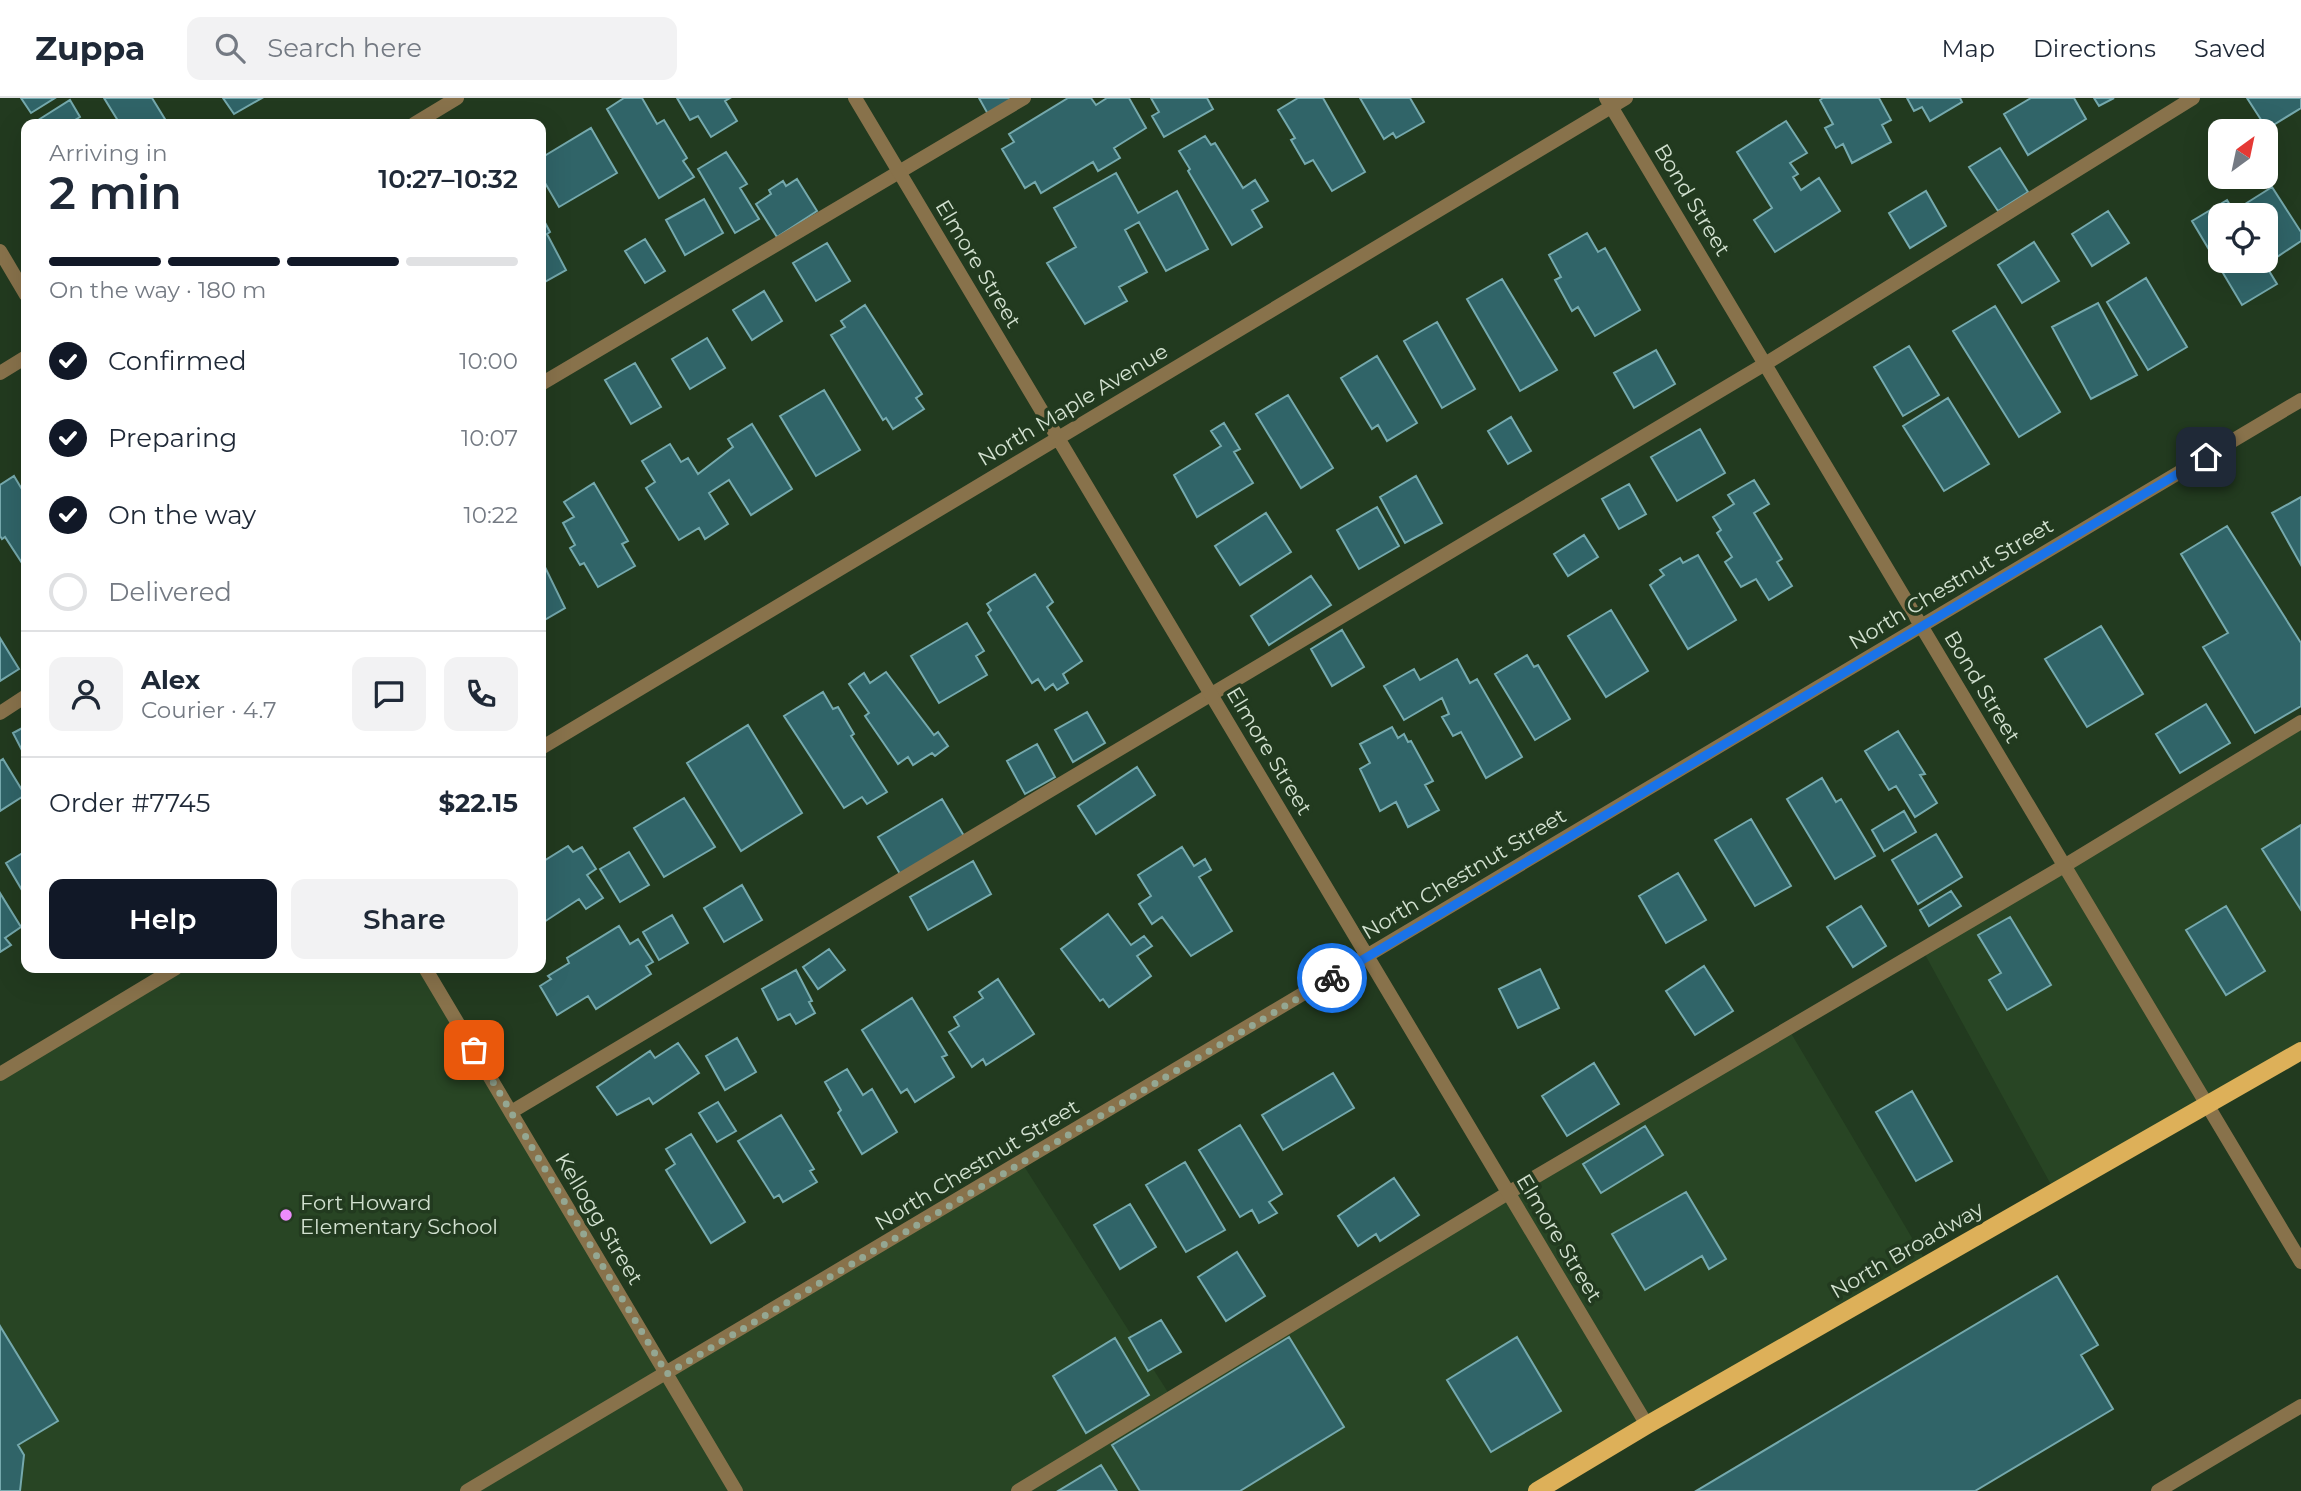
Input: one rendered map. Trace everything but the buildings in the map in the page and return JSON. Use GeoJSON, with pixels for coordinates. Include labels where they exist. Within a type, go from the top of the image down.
{"type":"FeatureCollection","features":[{"type":"Feature","properties":{"kind":"main road","name":"North Broadway"},"geometry":{"type":"LineString","coordinates":[[1537,1491],[1647,1425],[2301,1051]]}},
{"type":"Feature","properties":{"kind":"street"},"geometry":{"type":"LineString","coordinates":[[422,119],[457,98]]}},
{"type":"Feature","properties":{"kind":"street","name":"Elmore Street"},"geometry":{"type":"LineString","coordinates":[[855,98],[1647,1425]]}},
{"type":"Feature","properties":{"kind":"street"},"geometry":{"type":"LineString","coordinates":[[546,381],[1024,98]]}},
{"type":"Feature","properties":{"kind":"street","name":"North Maple Avenue"},"geometry":{"type":"LineString","coordinates":[[546,745],[1058,438],[1609,102],[1626,98]]}},
{"type":"Feature","properties":{"kind":"street"},"geometry":{"type":"LineString","coordinates":[[511,1112],[1765,364],[2193,98]]}},
{"type":"Feature","properties":{"kind":"street","name":"Bond Street"},"geometry":{"type":"LineString","coordinates":[[1609,102],[2301,1262]]}},
{"type":"Feature","properties":{"kind":"street"},"geometry":{"type":"LineString","coordinates":[[0,250],[21,286]]}},
{"type":"Feature","properties":{"kind":"street"},"geometry":{"type":"LineString","coordinates":[[0,373],[21,360]]}},
{"type":"Feature","properties":{"kind":"street","name":"North Chestnut Street"},"geometry":{"type":"LineString","coordinates":[[467,1491],[2301,400]]}},
{"type":"Feature","properties":{"kind":"street"},"geometry":{"type":"LineString","coordinates":[[0,713],[21,699]]}},
{"type":"Feature","properties":{"kind":"street"},"geometry":{"type":"LineString","coordinates":[[1018,1491],[1508,1193],[2064,866],[2301,722]]}},
{"type":"Feature","properties":{"kind":"street"},"geometry":{"type":"LineString","coordinates":[[0,1074],[168,973]]}},
{"type":"Feature","properties":{"kind":"street","name":"Kellogg Street"},"geometry":{"type":"LineString","coordinates":[[428,973],[736,1491]]}},
{"type":"Feature","properties":{"kind":"street"},"geometry":{"type":"LineString","coordinates":[[2158,1491],[2301,1406]]}},
{"type":"Feature","properties":{"kind":"shaded area"},"geometry":{"type":"Polygon","coordinates":[[[2301,722],[2301,1051],[2055,1192],[1922,949],[2301,722]]]}},
{"type":"Feature","properties":{"kind":"shaded area"},"geometry":{"type":"Polygon","coordinates":[[[168,973],[428,973],[667,1374],[1022,1163],[1171,1397],[1788,1028],[1928,1265],[1537,1491],[0,1491],[0,1074],[168,973]]]}},
{"type":"Feature","properties":{"kind":"way so far"},"geometry":{"type":"LineString","coordinates":[[474,1050],[667,1374],[1332,978]]}},
{"type":"Feature","properties":{"kind":"place","name":"Fort Howard Elementary School"},"geometry":{"type":"Point","coordinates":[286,1215]}},
{"type":"Feature","properties":{"kind":"route"},"geometry":{"type":"LineString","coordinates":[[1332,978],[2206,457]]}}]}
